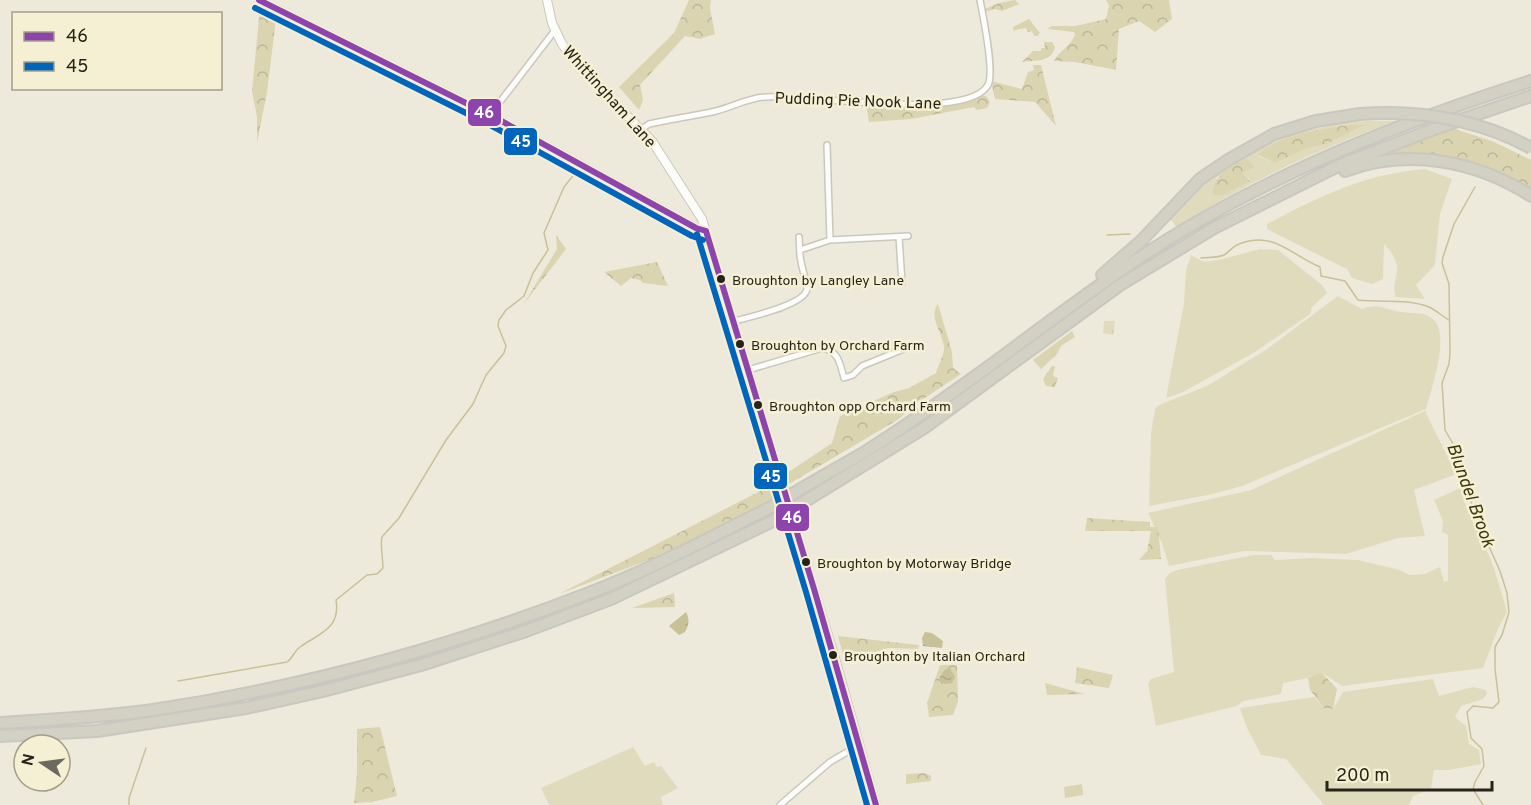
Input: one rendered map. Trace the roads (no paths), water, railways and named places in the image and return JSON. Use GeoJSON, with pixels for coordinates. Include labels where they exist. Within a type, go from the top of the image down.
{"type":"FeatureCollection","features":[{"type":"Feature","properties":{"kind":"highway"},"geometry":{"type":"LineString","coordinates":[[0,723],[151,710],[231,697],[332,676],[425,651],[497,628],[591,593],[773,506],[866,451],[1152,249],[1263,186],[1381,133],[1531,81]]}},
{"type":"Feature","properties":{"kind":"highway"},"geometry":{"type":"LineString","coordinates":[[0,736],[97,731],[246,708],[323,692],[421,665],[526,631],[611,599],[775,520],[882,456],[1120,285],[1214,228],[1351,161],[1434,129],[1531,96]]}},
{"type":"Feature","properties":{"kind":"highway"},"geometry":{"type":"LineString","coordinates":[[1035,331],[1140,241],[1200,179],[1274,134],[1316,121],[1360,114],[1401,112],[1445,117],[1495,131],[1531,148]]}},
{"type":"Feature","properties":{"kind":"highway"},"geometry":{"type":"LineString","coordinates":[[1265,202],[1355,167],[1385,161],[1413,159],[1441,161],[1472,168],[1502,179],[1531,196]]}},
{"type":"Feature","properties":{"kind":"main road","name":"Whittingham Lane"},"geometry":{"type":"LineString","coordinates":[[547,0],[562,44],[581,69],[642,129],[702,219],[735,321],[876,805]]}},
{"type":"Feature","properties":{"kind":"street"},"geometry":{"type":"LineString","coordinates":[[259,0],[490,115],[688,224],[706,231]]}},
{"type":"Feature","properties":{"kind":"street","name":"Pudding Pie Nook Lane"},"geometry":{"type":"LineString","coordinates":[[642,129],[650,124],[718,110],[763,97],[928,104],[968,98],[986,87],[989,79],[988,51],[980,0]]}},
{"type":"Feature","properties":{"kind":"street"},"geometry":{"type":"LineString","coordinates":[[490,115],[555,29]]}},
{"type":"Feature","properties":{"kind":"street"},"geometry":{"type":"LineString","coordinates":[[827,146],[830,240]]}},
{"type":"Feature","properties":{"kind":"street"},"geometry":{"type":"LineString","coordinates":[[800,250],[830,240],[908,236]]}},
{"type":"Feature","properties":{"kind":"street"},"geometry":{"type":"LineString","coordinates":[[735,321],[796,302],[804,297],[807,289],[799,237]]}},
{"type":"Feature","properties":{"kind":"street"},"geometry":{"type":"LineString","coordinates":[[899,237],[902,283]]}},
{"type":"Feature","properties":{"kind":"street"},"geometry":{"type":"LineString","coordinates":[[748,370],[822,348],[831,350],[837,355],[844,378],[853,375],[861,366],[910,346]]}},
{"type":"Feature","properties":{"kind":"street"},"geometry":{"type":"LineString","coordinates":[[780,805],[830,762],[859,745]]}},
{"type":"Feature","properties":{"kind":"water"},"geometry":{"type":"Polygon","coordinates":[[[686,612],[687,627],[685,632],[679,635],[669,626],[686,612]]]}},
{"type":"Feature","properties":{"kind":"water"},"geometry":{"type":"Polygon","coordinates":[[[925,632],[932,633],[943,641],[942,648],[923,646],[922,638],[925,632]]]}},
{"type":"Feature","properties":{"kind":"water"},"geometry":{"type":"Polygon","coordinates":[[[950,668],[955,677],[952,683],[945,684],[938,681],[944,670],[950,668]]]}},
{"type":"Feature","properties":{"kind":"waterway"},"geometry":{"type":"LineString","coordinates":[[178,681],[287,662],[298,649],[327,630],[332,624],[337,610],[336,600],[367,575],[377,574],[383,568],[382,537],[399,518],[446,440],[473,404],[486,375],[504,353],[506,346],[498,326],[499,320],[506,310],[524,296],[533,273],[548,250],[544,233],[564,187],[580,167]]}},
{"type":"Feature","properties":{"kind":"waterway","name":"Blundel Brook"},"geometry":{"type":"LineString","coordinates":[[1475,187],[1454,224],[1443,257],[1442,263],[1449,284],[1450,353],[1449,364],[1442,383],[1445,430],[1460,456],[1474,513],[1500,571],[1507,593],[1509,612],[1502,635],[1495,647],[1499,702],[1493,708],[1473,706],[1467,712],[1471,738],[1482,749],[1484,766],[1473,789],[1483,805]]}},
{"type":"Feature","properties":{"kind":"waterway"},"geometry":{"type":"LineString","coordinates":[[1107,235],[1130,234]]}},
{"type":"Feature","properties":{"kind":"waterway"},"geometry":{"type":"LineString","coordinates":[[1201,258],[1221,256],[1237,245],[1251,240],[1272,242],[1320,267],[1321,276],[1345,281],[1358,300],[1420,304],[1432,308],[1449,320]]}},
{"type":"Feature","properties":{"kind":"waterway"},"geometry":{"type":"LineString","coordinates":[[129,805],[129,798],[146,748]]}},
{"type":"Feature","properties":{"kind":"place","name":"Broughton by Langley Lane"},"geometry":{"type":"Point","coordinates":[721,279]}},
{"type":"Feature","properties":{"kind":"place","name":"Broughton by Orchard Farm"},"geometry":{"type":"Point","coordinates":[740,344]}},
{"type":"Feature","properties":{"kind":"place","name":"Broughton opp Orchard Farm"},"geometry":{"type":"Point","coordinates":[758,405]}},
{"type":"Feature","properties":{"kind":"place","name":"Broughton by Motorway Bridge"},"geometry":{"type":"Point","coordinates":[806,562]}},
{"type":"Feature","properties":{"kind":"place","name":"Broughton by Italian Orchard"},"geometry":{"type":"Point","coordinates":[833,655]}}]}
